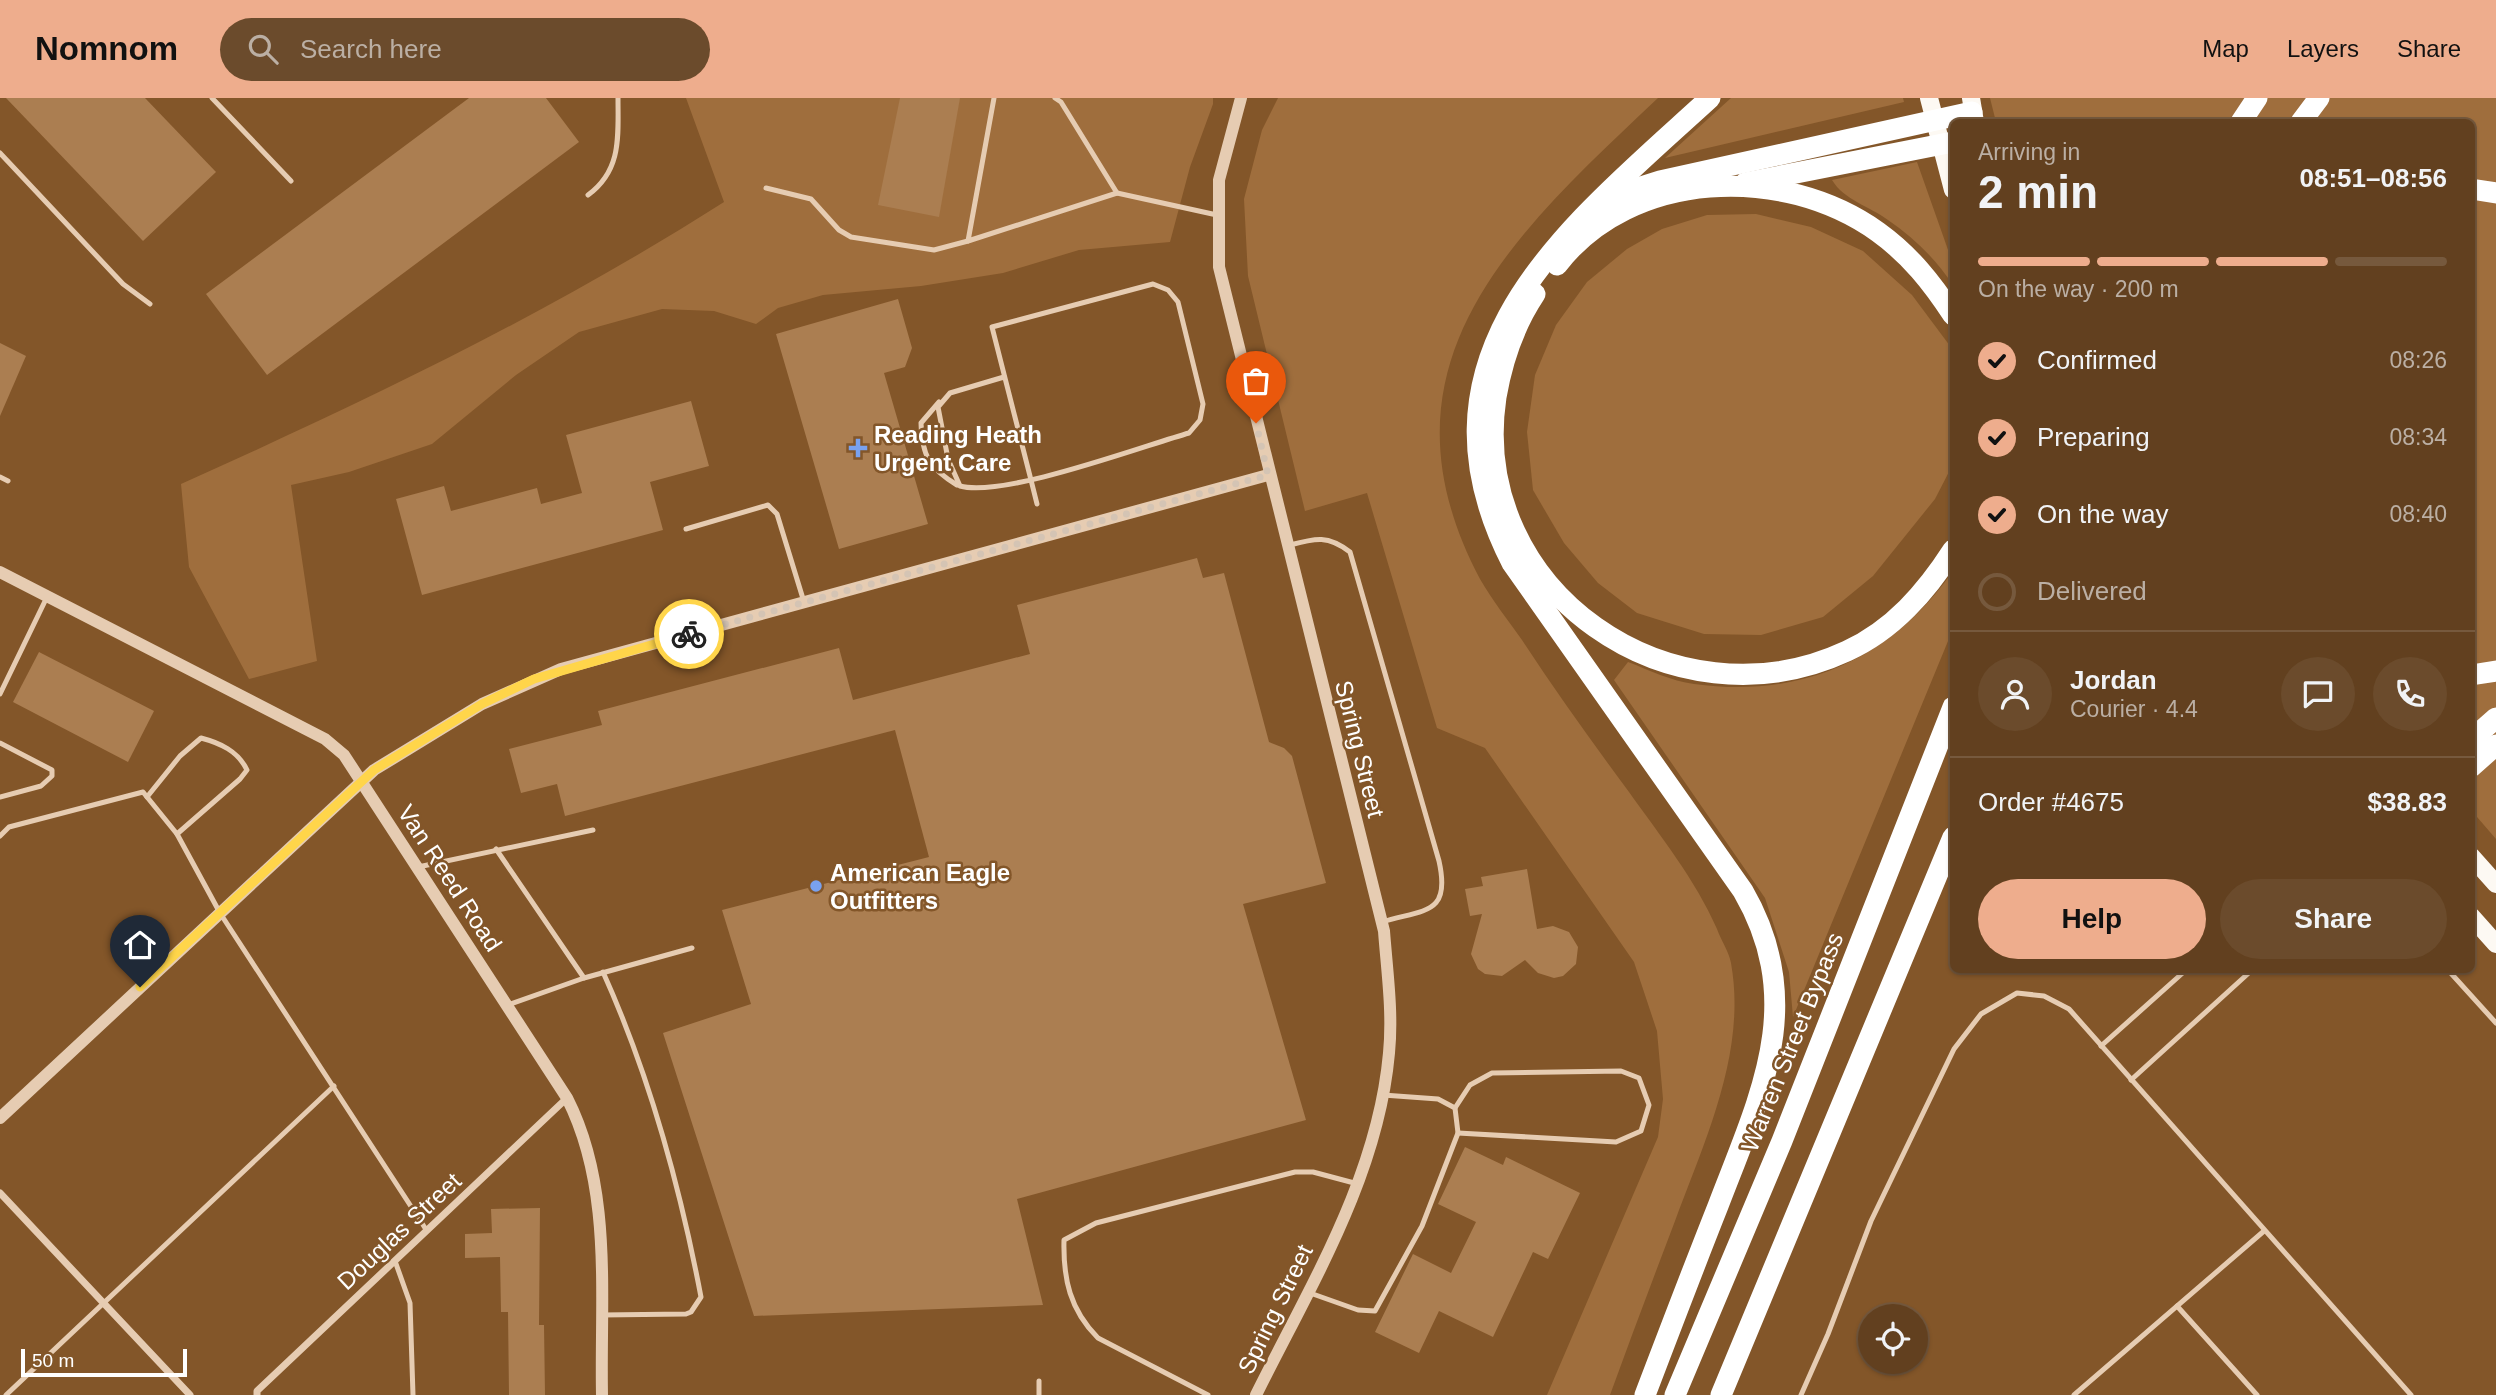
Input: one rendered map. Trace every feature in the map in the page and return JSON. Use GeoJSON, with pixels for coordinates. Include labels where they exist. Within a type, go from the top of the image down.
{"type":"FeatureCollection","features":[{"type":"Feature","properties":{"kind":"highway"},"geometry":{"type":"LineString","coordinates":[[1644,1395],[1765,1082],[1776,1023],[1775,988],[1765,935],[1743,891],[1512,563],[1489,513],[1477,462],[1477,432],[1486,369],[1503,322],[1516,299],[1569,230],[1710,98]]}},
{"type":"Feature","properties":{"kind":"highway"},"geometry":{"type":"LineString","coordinates":[[2243,119],[2257,98]]}},
{"type":"Feature","properties":{"kind":"highway"},"geometry":{"type":"LineString","coordinates":[[2303,119],[2319,98]]}},
{"type":"Feature","properties":{"kind":"highway"},"geometry":{"type":"LineString","coordinates":[[1569,230],[1623,195],[1651,184],[1934,122],[1973,111]]}},
{"type":"Feature","properties":{"kind":"highway"},"geometry":{"type":"LineString","coordinates":[[1733,186],[1783,173],[1947,143]]}},
{"type":"Feature","properties":{"kind":"highway"},"geometry":{"type":"LineString","coordinates":[[1950,310],[1935,287],[1905,253],[1854,217],[1805,198],[1733,186],[1701,187],[1643,202],[1617,215],[1564,255],[1525,311],[1502,371],[1493,430],[1502,492],[1518,538],[1545,581],[1580,617],[1614,641],[1639,653],[1690,669],[1743,674],[1796,668],[1848,651],[1903,613],[1934,579],[1950,555]]}},
{"type":"Feature","properties":{"kind":"highway"},"geometry":{"type":"LineString","coordinates":[[2475,189],[2496,192]]}},
{"type":"Feature","properties":{"kind":"highway"},"geometry":{"type":"LineString","coordinates":[[2475,674],[2496,671]]}},
{"type":"Feature","properties":{"kind":"highway","name":"Warren Street Bypass"},"geometry":{"type":"LineString","coordinates":[[1675,1395],[1782,1141],[1950,715]]}},
{"type":"Feature","properties":{"kind":"highway"},"geometry":{"type":"LineString","coordinates":[[2475,736],[2496,718]]}},
{"type":"Feature","properties":{"kind":"highway"},"geometry":{"type":"LineString","coordinates":[[2475,763],[2496,745]]}},
{"type":"Feature","properties":{"kind":"highway"},"geometry":{"type":"LineString","coordinates":[[1721,1395],[1950,844]]}},
{"type":"Feature","properties":{"kind":"main road"},"geometry":{"type":"LineString","coordinates":[[1929,98],[1934,122],[1947,143],[1950,166]]}},
{"type":"Feature","properties":{"kind":"main road"},"geometry":{"type":"LineString","coordinates":[[2475,860],[2496,884]]}},
{"type":"Feature","properties":{"kind":"main road"},"geometry":{"type":"LineString","coordinates":[[2475,920],[2496,944]]}},
{"type":"Feature","properties":{"kind":"street","name":"Spring Street"},"geometry":{"type":"LineString","coordinates":[[1241,98],[1219,180],[1219,267],[1268,475],[1382,922],[1391,1009],[1383,1096],[1373,1142],[1358,1184],[1256,1395]]}},
{"type":"Feature","properties":{"kind":"street"},"geometry":{"type":"LineString","coordinates":[[0,1118],[362,780],[482,704],[534,679],[1268,475]]}},
{"type":"Feature","properties":{"kind":"street","name":"Van Reed Road"},"geometry":{"type":"LineString","coordinates":[[0,572],[326,738],[344,755],[567,1098],[582,1127],[596,1179],[601,1395]]}},
{"type":"Feature","properties":{"kind":"street","name":"Douglas Street"},"geometry":{"type":"LineString","coordinates":[[256,1394],[567,1098]]}},
{"type":"Feature","properties":{"kind":"street"},"geometry":{"type":"LineString","coordinates":[[0,1193],[190,1395]]}},
{"type":"Feature","properties":{"kind":"lane"},"geometry":{"type":"LineString","coordinates":[[212,98],[292,181]]}},
{"type":"Feature","properties":{"kind":"lane"},"geometry":{"type":"LineString","coordinates":[[588,195],[610,174],[615,157],[618,98]]}},
{"type":"Feature","properties":{"kind":"lane"},"geometry":{"type":"LineString","coordinates":[[968,241],[994,98]]}},
{"type":"Feature","properties":{"kind":"lane"},"geometry":{"type":"LineString","coordinates":[[1055,98],[1061,102],[1117,193]]}},
{"type":"Feature","properties":{"kind":"lane"},"geometry":{"type":"LineString","coordinates":[[0,153],[123,284],[150,304]]}},
{"type":"Feature","properties":{"kind":"lane"},"geometry":{"type":"LineString","coordinates":[[766,188],[811,199],[839,230],[851,237],[934,250],[1117,193],[1217,215]]}},
{"type":"Feature","properties":{"kind":"lane"},"geometry":{"type":"LineString","coordinates":[[1004,377],[959,388],[942,399],[921,423],[922,438],[933,469],[960,486],[988,489],[1031,480],[1189,433],[1196,427],[1203,404],[1178,302],[1168,290],[1153,285],[992,327],[1004,377],[1031,480],[1037,504]]}},
{"type":"Feature","properties":{"kind":"lane"},"geometry":{"type":"LineString","coordinates":[[942,399],[938,420],[952,472],[960,486]]}},
{"type":"Feature","properties":{"kind":"lane"},"geometry":{"type":"LineString","coordinates":[[0,477],[8,481]]}},
{"type":"Feature","properties":{"kind":"lane"},"geometry":{"type":"LineString","coordinates":[[686,529],[768,505],[777,514],[804,602]]}},
{"type":"Feature","properties":{"kind":"lane"},"geometry":{"type":"LineString","coordinates":[[1286,547],[1321,536],[1336,541],[1350,552],[1439,861],[1444,884],[1441,899],[1433,907],[1382,922]]}},
{"type":"Feature","properties":{"kind":"lane"},"geometry":{"type":"LineString","coordinates":[[0,694],[47,597]]}},
{"type":"Feature","properties":{"kind":"lane"},"geometry":{"type":"LineString","coordinates":[[147,797],[180,756],[201,738],[220,743],[242,759],[247,770],[240,779],[177,834]]}},
{"type":"Feature","properties":{"kind":"lane"},"geometry":{"type":"LineString","coordinates":[[0,743],[52,770],[52,776],[41,786],[0,797]]}},
{"type":"Feature","properties":{"kind":"lane"},"geometry":{"type":"LineString","coordinates":[[0,836],[9,827],[144,792],[177,834],[220,913],[427,1231]]}},
{"type":"Feature","properties":{"kind":"lane"},"geometry":{"type":"LineString","coordinates":[[418,867],[593,830]]}},
{"type":"Feature","properties":{"kind":"lane"},"geometry":{"type":"LineString","coordinates":[[496,849],[584,978]]}},
{"type":"Feature","properties":{"kind":"lane"},"geometry":{"type":"LineString","coordinates":[[507,1006],[603,972],[692,948]]}},
{"type":"Feature","properties":{"kind":"lane"},"geometry":{"type":"LineString","coordinates":[[601,1315],[686,1314],[691,1312],[701,1297],[685,1215],[624,1019],[603,972]]}},
{"type":"Feature","properties":{"kind":"lane"},"geometry":{"type":"LineString","coordinates":[[2101,1046],[2183,973]]}},
{"type":"Feature","properties":{"kind":"lane"},"geometry":{"type":"LineString","coordinates":[[2131,1080],[2249,973]]}},
{"type":"Feature","properties":{"kind":"lane"},"geometry":{"type":"LineString","coordinates":[[2451,973],[2496,1023]]}},
{"type":"Feature","properties":{"kind":"lane"},"geometry":{"type":"LineString","coordinates":[[1801,1395],[1890,1180],[1954,1049],[1981,1014],[2017,993],[2044,996],[2069,1009],[2411,1395]]}},
{"type":"Feature","properties":{"kind":"lane"},"geometry":{"type":"LineString","coordinates":[[1307,1292],[1358,1310],[1375,1311],[1422,1226],[1458,1133],[1455,1108],[1470,1085],[1492,1073],[1621,1071],[1639,1078],[1648,1105],[1641,1131],[1616,1142],[1458,1133]]}},
{"type":"Feature","properties":{"kind":"lane"},"geometry":{"type":"LineString","coordinates":[[6,1395],[334,1086]]}},
{"type":"Feature","properties":{"kind":"lane"},"geometry":{"type":"LineString","coordinates":[[1383,1096],[1438,1099],[1455,1108]]}},
{"type":"Feature","properties":{"kind":"lane"},"geometry":{"type":"LineString","coordinates":[[1208,1395],[1098,1338],[1085,1325],[1065,1282],[1064,1240],[1096,1223],[1295,1172],[1313,1172],[1358,1184]]}},
{"type":"Feature","properties":{"kind":"lane"},"geometry":{"type":"LineString","coordinates":[[2074,1395],[2263,1231]]}},
{"type":"Feature","properties":{"kind":"lane"},"geometry":{"type":"LineString","coordinates":[[395,1261],[410,1303],[413,1395]]}},
{"type":"Feature","properties":{"kind":"lane"},"geometry":{"type":"LineString","coordinates":[[2177,1306],[2257,1395]]}},
{"type":"Feature","properties":{"kind":"lane"},"geometry":{"type":"LineString","coordinates":[[1039,1381],[1039,1395]]}},
{"type":"Feature","properties":{"kind":"shaded area"},"geometry":{"type":"Polygon","coordinates":[[[686,98],[1213,98],[1213,104],[1190,167],[1170,242],[1079,250],[1003,273],[921,286],[823,295],[778,308],[756,324],[714,311],[662,309],[579,332],[516,375],[432,444],[349,472],[291,485],[317,661],[249,679],[189,567],[181,484],[389,387],[525,318],[658,243],[724,202],[686,98]]]}},
{"type":"Feature","properties":{"kind":"shaded area"},"geometry":{"type":"Polygon","coordinates":[[[1278,98],[1658,98],[1553,201],[1508,254],[1472,310],[1448,369],[1440,433],[1449,503],[1480,579],[1688,876],[1708,911],[1731,963],[1733,1029],[1720,1095],[1699,1159],[1610,1395],[1547,1395],[1658,1137],[1663,1099],[1657,1031],[1634,962],[1485,748],[1437,728],[1367,493],[1305,511],[1248,276],[1244,199],[1262,130],[1278,98]]]}},
{"type":"Feature","properties":{"kind":"shaded area"},"geometry":{"type":"Polygon","coordinates":[[[1731,98],[1903,98],[1904,102],[1665,158],[1731,98]]]}},
{"type":"Feature","properties":{"kind":"shaded area"},"geometry":{"type":"Polygon","coordinates":[[[1990,98],[2496,98],[2496,839],[2475,815],[2475,119],[1995,119],[1990,98]]]}},
{"type":"Feature","properties":{"kind":"shaded area"},"geometry":{"type":"Polygon","coordinates":[[[1917,162],[1950,256],[1950,281],[1915,241],[1881,215],[1843,193],[1832,180],[1917,162]]]}},
{"type":"Feature","properties":{"kind":"shaded area"},"geometry":{"type":"Polygon","coordinates":[[[1756,214],[1811,227],[1863,251],[1912,295],[1950,346],[1950,470],[1935,499],[1873,576],[1823,617],[1761,635],[1704,634],[1637,613],[1598,583],[1564,543],[1533,490],[1527,432],[1535,375],[1556,325],[1587,282],[1627,249],[1662,229],[1707,215],[1756,214]]]}},
{"type":"Feature","properties":{"kind":"shaded area"},"geometry":{"type":"Polygon","coordinates":[[[1950,575],[1950,636],[1793,1017],[1789,972],[1765,898],[1614,680],[1628,662],[1669,678],[1694,684],[1734,687],[1771,685],[1807,678],[1841,666],[1872,649],[1902,628],[1950,575]]]}},
{"type":"Feature","properties":{"kind":"building"},"geometry":{"type":"Polygon","coordinates":[[[6,98],[145,98],[216,172],[143,241],[6,98]]]}},
{"type":"Feature","properties":{"kind":"building"},"geometry":{"type":"Polygon","coordinates":[[[469,98],[546,98],[579,142],[267,375],[206,294],[469,98]]]}},
{"type":"Feature","properties":{"kind":"building"},"geometry":{"type":"Polygon","coordinates":[[[900,98],[960,98],[939,217],[878,205],[900,98]]]}},
{"type":"Feature","properties":{"kind":"building","name":"Reading Heath Urgent Care"},"geometry":{"type":"Polygon","coordinates":[[[898,299],[912,348],[905,367],[884,373],[928,524],[839,549],[776,334],[898,299]]]}},
{"type":"Feature","properties":{"kind":"building"},"geometry":{"type":"Polygon","coordinates":[[[0,343],[26,356],[0,416],[0,343]]]}},
{"type":"Feature","properties":{"kind":"building"},"geometry":{"type":"Polygon","coordinates":[[[691,401],[709,466],[650,482],[663,530],[422,595],[396,499],[444,486],[451,511],[537,488],[541,504],[582,493],[566,435],[691,401]]]}},
{"type":"Feature","properties":{"kind":"building"},"geometry":{"type":"Polygon","coordinates":[[[1197,558],[1203,578],[1224,573],[1269,742],[1284,748],[1292,756],[1326,883],[1243,904],[1306,1120],[1017,1199],[1043,1305],[754,1316],[663,1033],[751,1004],[722,910],[929,857],[895,730],[565,816],[557,784],[521,793],[509,749],[602,725],[598,711],[839,648],[853,700],[1030,654],[1017,605],[1197,558]]]}},
{"type":"Feature","properties":{"kind":"building"},"geometry":{"type":"Polygon","coordinates":[[[39,652],[154,711],[128,762],[13,702],[39,652]]]}},
{"type":"Feature","properties":{"kind":"building"},"geometry":{"type":"Polygon","coordinates":[[[1527,869],[1537,929],[1553,926],[1569,932],[1578,947],[1576,964],[1563,976],[1554,978],[1538,973],[1525,960],[1502,976],[1485,974],[1478,969],[1471,954],[1482,914],[1470,916],[1465,889],[1483,886],[1481,877],[1527,869]]]}},
{"type":"Feature","properties":{"kind":"building"},"geometry":{"type":"Polygon","coordinates":[[[1465,1147],[1503,1165],[1506,1157],[1580,1193],[1548,1259],[1533,1252],[1493,1337],[1439,1311],[1419,1353],[1375,1332],[1413,1254],[1451,1273],[1476,1222],[1438,1204],[1465,1147]]]}},
{"type":"Feature","properties":{"kind":"building"},"geometry":{"type":"Polygon","coordinates":[[[540,1208],[539,1325],[544,1325],[545,1395],[509,1395],[508,1312],[501,1312],[500,1257],[465,1258],[465,1234],[492,1233],[491,1209],[540,1208]]]}},
{"type":"Feature","properties":{"kind":"way so far"},"geometry":{"type":"LineString","coordinates":[[689,634],[1268,475],[1256,423]]}},
{"type":"Feature","properties":{"kind":"place","name":"Reading Heath Urgent Care"},"geometry":{"type":"Point","coordinates":[858,448]}},
{"type":"Feature","properties":{"kind":"place","name":"American Eagle Outfitters"},"geometry":{"type":"Point","coordinates":[816,886]}},
{"type":"Feature","properties":{"kind":"route"},"geometry":{"type":"LineString","coordinates":[[140,987],[374,770],[482,704],[534,679],[689,634]]}}]}
